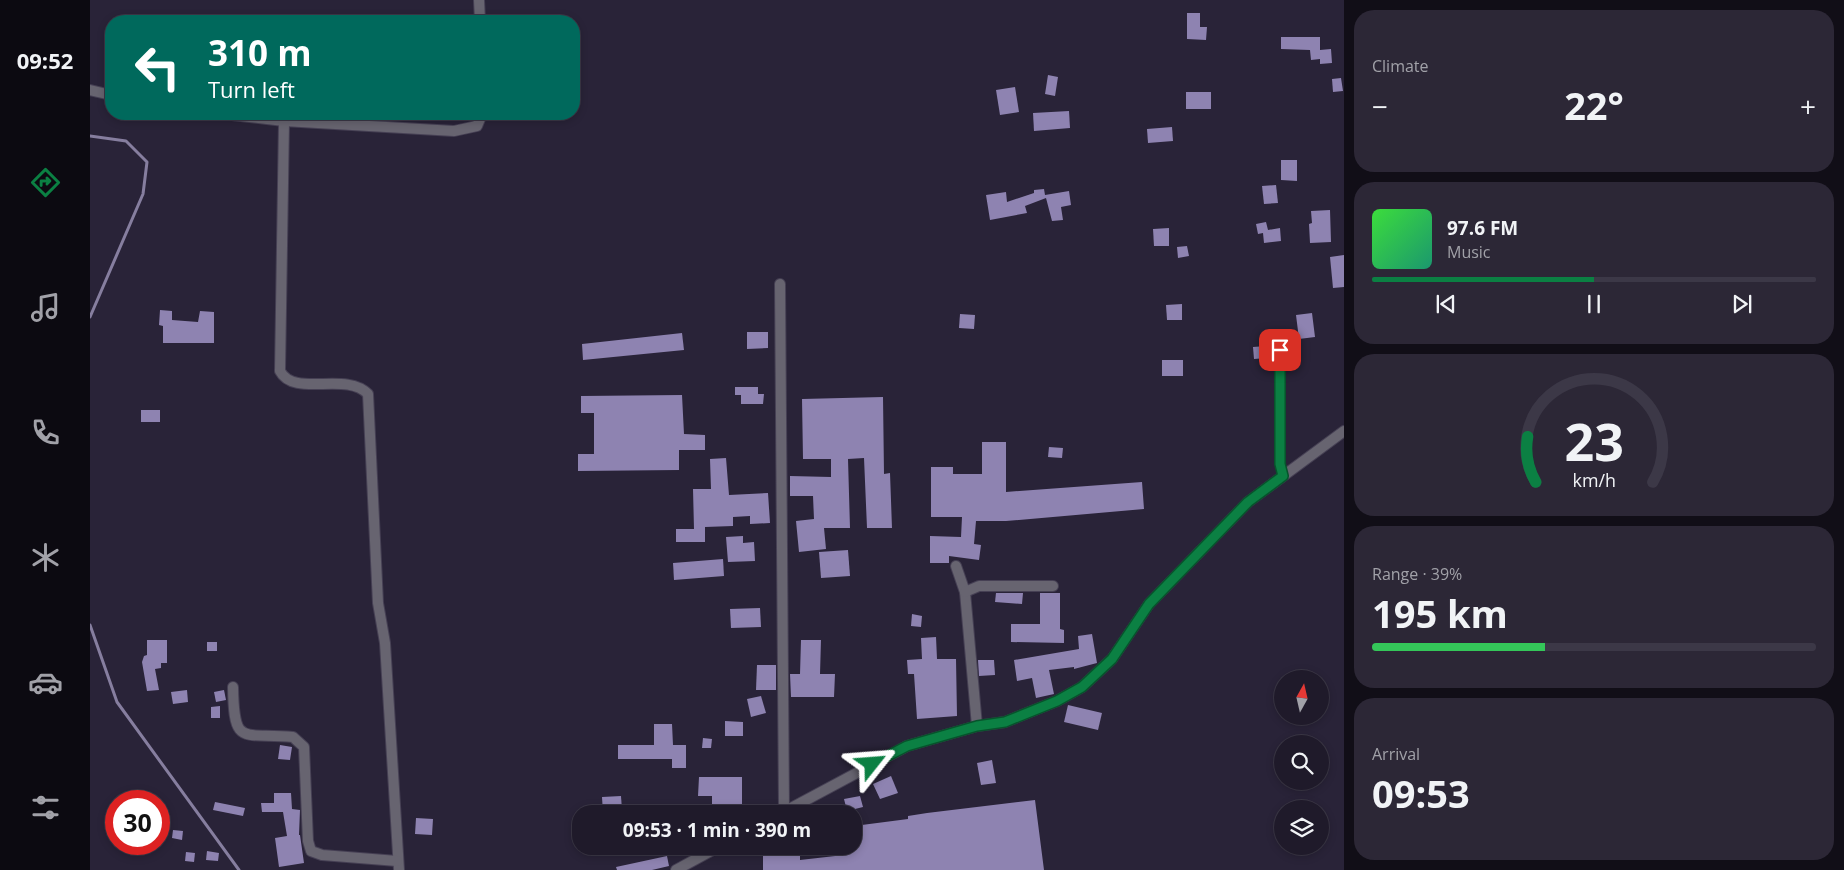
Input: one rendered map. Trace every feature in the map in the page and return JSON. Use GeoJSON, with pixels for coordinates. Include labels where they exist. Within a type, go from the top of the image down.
{"type":"FeatureCollection","features":[{"type":"Feature","properties":{"kind":"street"},"geometry":{"type":"LineString","coordinates":[[479,0],[480,15]]}},
{"type":"Feature","properties":{"kind":"street"},"geometry":{"type":"LineString","coordinates":[[90,90],[105,94]]}},
{"type":"Feature","properties":{"kind":"street"},"geometry":{"type":"LineString","coordinates":[[275,120],[454,130],[478,126],[480,120]]}},
{"type":"Feature","properties":{"kind":"street"},"geometry":{"type":"LineString","coordinates":[[233,687],[234,717],[236,726],[242,732],[257,735],[293,737],[304,748],[310,852],[398,866],[385,643],[378,603],[370,406],[368,394],[361,387],[294,382],[284,378],[280,371],[284,121]]}},
{"type":"Feature","properties":{"kind":"street"},"geometry":{"type":"LineString","coordinates":[[780,284],[782,805]]}},
{"type":"Feature","properties":{"kind":"street"},"geometry":{"type":"LineString","coordinates":[[797,805],[907,746],[977,726],[1005,722],[1057,701],[1082,687],[1112,659],[1149,604],[1248,502],[1344,431]]}},
{"type":"Feature","properties":{"kind":"street"},"geometry":{"type":"LineString","coordinates":[[956,566],[965,592],[977,726]]}},
{"type":"Feature","properties":{"kind":"street"},"geometry":{"type":"LineString","coordinates":[[965,592],[979,586],[1053,586]]}},
{"type":"Feature","properties":{"kind":"street"},"geometry":{"type":"LineString","coordinates":[[676,870],[704,855]]}},
{"type":"Feature","properties":{"kind":"lane"},"geometry":{"type":"LineString","coordinates":[[1280,350],[1280,464],[1283,476]]}},
{"type":"Feature","properties":{"kind":"building"},"geometry":{"type":"Polygon","coordinates":[[[1187,13],[1200,13],[1200,27],[1207,27],[1206,40],[1187,39],[1187,13]]]}},
{"type":"Feature","properties":{"kind":"building"},"geometry":{"type":"Polygon","coordinates":[[[1281,37],[1320,37],[1320,50],[1331,49],[1332,63],[1320,64],[1320,59],[1311,60],[1310,50],[1281,49],[1281,37]]]}},
{"type":"Feature","properties":{"kind":"building"},"geometry":{"type":"Polygon","coordinates":[[[1048,75],[1058,77],[1055,96],[1045,94],[1048,75]]]}},
{"type":"Feature","properties":{"kind":"building"},"geometry":{"type":"Polygon","coordinates":[[[1341,78],[1343,91],[1333,92],[1332,79],[1341,78]]]}},
{"type":"Feature","properties":{"kind":"building"},"geometry":{"type":"Polygon","coordinates":[[[1015,87],[1019,112],[1000,115],[996,90],[1015,87]]]}},
{"type":"Feature","properties":{"kind":"building"},"geometry":{"type":"Polygon","coordinates":[[[1186,92],[1211,92],[1211,109],[1186,109],[1186,92]]]}},
{"type":"Feature","properties":{"kind":"building"},"geometry":{"type":"Polygon","coordinates":[[[1069,111],[1070,128],[1034,131],[1033,113],[1069,111]]]}},
{"type":"Feature","properties":{"kind":"building"},"geometry":{"type":"Polygon","coordinates":[[[1172,127],[1173,141],[1148,143],[1147,129],[1172,127]]]}},
{"type":"Feature","properties":{"kind":"building"},"geometry":{"type":"Polygon","coordinates":[[[1281,160],[1297,160],[1297,181],[1281,180],[1281,160]]]}},
{"type":"Feature","properties":{"kind":"building"},"geometry":{"type":"Polygon","coordinates":[[[1276,185],[1278,203],[1264,204],[1262,186],[1276,185]]]}},
{"type":"Feature","properties":{"kind":"building"},"geometry":{"type":"Polygon","coordinates":[[[1044,189],[1045,195],[1069,191],[1071,205],[1061,207],[1063,220],[1052,221],[1046,198],[1025,206],[1027,213],[990,220],[986,195],[1006,192],[1007,202],[1034,193],[1034,190],[1044,189]]]}},
{"type":"Feature","properties":{"kind":"building"},"geometry":{"type":"Polygon","coordinates":[[[1330,210],[1331,242],[1310,243],[1309,224],[1312,223],[1311,211],[1330,210]]]}},
{"type":"Feature","properties":{"kind":"building"},"geometry":{"type":"Polygon","coordinates":[[[1266,222],[1268,230],[1280,228],[1281,241],[1264,243],[1263,233],[1258,234],[1256,224],[1266,222]]]}},
{"type":"Feature","properties":{"kind":"building"},"geometry":{"type":"Polygon","coordinates":[[[1169,228],[1169,246],[1154,246],[1153,229],[1169,228]]]}},
{"type":"Feature","properties":{"kind":"building"},"geometry":{"type":"Polygon","coordinates":[[[1187,246],[1189,256],[1178,258],[1177,247],[1187,246]]]}},
{"type":"Feature","properties":{"kind":"building"},"geometry":{"type":"Polygon","coordinates":[[[1344,255],[1344,287],[1333,288],[1330,257],[1344,255]]]}},
{"type":"Feature","properties":{"kind":"building"},"geometry":{"type":"Polygon","coordinates":[[[1182,304],[1182,320],[1167,320],[1166,305],[1182,304]]]}},
{"type":"Feature","properties":{"kind":"building"},"geometry":{"type":"Polygon","coordinates":[[[160,310],[172,311],[172,320],[198,322],[200,311],[214,312],[214,343],[163,343],[163,326],[159,325],[160,310]]]}},
{"type":"Feature","properties":{"kind":"building"},"geometry":{"type":"Polygon","coordinates":[[[1312,313],[1315,337],[1299,339],[1296,315],[1312,313]]]}},
{"type":"Feature","properties":{"kind":"building"},"geometry":{"type":"Polygon","coordinates":[[[960,314],[975,315],[974,329],[959,328],[960,314]]]}},
{"type":"Feature","properties":{"kind":"building"},"geometry":{"type":"Polygon","coordinates":[[[747,332],[768,332],[768,348],[747,349],[747,332]]]}},
{"type":"Feature","properties":{"kind":"building"},"geometry":{"type":"Polygon","coordinates":[[[682,333],[684,350],[583,360],[582,344],[682,333]]]}},
{"type":"Feature","properties":{"kind":"building"},"geometry":{"type":"Polygon","coordinates":[[[1266,346],[1267,358],[1254,359],[1253,347],[1266,346]]]}},
{"type":"Feature","properties":{"kind":"building"},"geometry":{"type":"Polygon","coordinates":[[[1162,360],[1183,360],[1183,376],[1162,376],[1162,360]]]}},
{"type":"Feature","properties":{"kind":"building"},"geometry":{"type":"Polygon","coordinates":[[[735,387],[758,387],[758,394],[764,394],[763,404],[741,404],[741,395],[735,395],[735,387]]]}},
{"type":"Feature","properties":{"kind":"building"},"geometry":{"type":"Polygon","coordinates":[[[682,395],[684,434],[705,435],[705,450],[679,450],[679,470],[578,471],[578,454],[594,454],[594,413],[581,413],[581,396],[682,395]]]}},
{"type":"Feature","properties":{"kind":"building"},"geometry":{"type":"Polygon","coordinates":[[[883,397],[884,474],[890,473],[892,528],[867,528],[864,458],[848,459],[850,528],[824,528],[826,549],[799,552],[796,521],[814,519],[813,496],[790,496],[790,476],[831,477],[831,459],[803,459],[802,399],[883,397]]]}},
{"type":"Feature","properties":{"kind":"building"},"geometry":{"type":"Polygon","coordinates":[[[141,410],[160,410],[160,422],[141,422],[141,410]]]}},
{"type":"Feature","properties":{"kind":"building"},"geometry":{"type":"Polygon","coordinates":[[[982,442],[1006,442],[1006,492],[1142,482],[1144,509],[1006,521],[976,521],[974,544],[981,545],[979,560],[949,556],[949,563],[930,563],[930,536],[961,537],[962,517],[931,517],[931,467],[953,467],[953,474],[982,474],[982,442]]]}},
{"type":"Feature","properties":{"kind":"building"},"geometry":{"type":"Polygon","coordinates":[[[1049,447],[1063,448],[1062,458],[1048,457],[1049,447]]]}},
{"type":"Feature","properties":{"kind":"building"},"geometry":{"type":"Polygon","coordinates":[[[726,458],[729,495],[768,493],[770,523],[750,524],[750,516],[733,517],[733,526],[705,527],[705,542],[676,542],[676,529],[694,529],[693,489],[711,489],[710,459],[726,458]]]}},
{"type":"Feature","properties":{"kind":"building"},"geometry":{"type":"Polygon","coordinates":[[[743,536],[743,543],[754,542],[755,561],[728,562],[726,537],[743,536]]]}},
{"type":"Feature","properties":{"kind":"building"},"geometry":{"type":"Polygon","coordinates":[[[848,550],[850,576],[821,578],[819,552],[848,550]]]}},
{"type":"Feature","properties":{"kind":"building"},"geometry":{"type":"Polygon","coordinates":[[[723,559],[724,576],[674,580],[673,563],[723,559]]]}},
{"type":"Feature","properties":{"kind":"building"},"geometry":{"type":"Polygon","coordinates":[[[996,593],[1023,593],[1022,604],[995,602],[996,593]]]}},
{"type":"Feature","properties":{"kind":"building"},"geometry":{"type":"Polygon","coordinates":[[[1040,593],[1060,593],[1060,629],[1064,630],[1064,643],[1011,642],[1011,624],[1040,624],[1040,593]]]}},
{"type":"Feature","properties":{"kind":"building"},"geometry":{"type":"Polygon","coordinates":[[[760,608],[761,627],[731,628],[730,609],[760,608]]]}},
{"type":"Feature","properties":{"kind":"building"},"geometry":{"type":"Polygon","coordinates":[[[912,614],[922,616],[921,627],[911,626],[912,614]]]}},
{"type":"Feature","properties":{"kind":"building"},"geometry":{"type":"Polygon","coordinates":[[[1092,634],[1097,663],[1074,669],[1074,667],[1049,670],[1054,694],[1036,698],[1032,678],[1017,681],[1014,660],[1079,649],[1078,636],[1092,634]]]}},
{"type":"Feature","properties":{"kind":"building"},"geometry":{"type":"Polygon","coordinates":[[[936,637],[937,659],[956,659],[957,716],[917,719],[914,674],[908,674],[907,660],[922,659],[921,638],[936,637]]]}},
{"type":"Feature","properties":{"kind":"building"},"geometry":{"type":"Polygon","coordinates":[[[147,640],[167,640],[167,663],[161,663],[161,668],[155,669],[159,690],[147,691],[142,662],[144,656],[147,655],[147,640]]]}},
{"type":"Feature","properties":{"kind":"building"},"geometry":{"type":"Polygon","coordinates":[[[801,640],[821,640],[820,674],[835,674],[834,697],[791,697],[790,674],[800,674],[801,640]]]}},
{"type":"Feature","properties":{"kind":"building"},"geometry":{"type":"Polygon","coordinates":[[[207,642],[217,642],[217,651],[207,651],[207,642]]]}},
{"type":"Feature","properties":{"kind":"building"},"geometry":{"type":"Polygon","coordinates":[[[978,660],[994,660],[995,675],[979,676],[978,660]]]}},
{"type":"Feature","properties":{"kind":"building"},"geometry":{"type":"Polygon","coordinates":[[[757,665],[776,665],[776,690],[756,690],[757,665]]]}},
{"type":"Feature","properties":{"kind":"building"},"geometry":{"type":"Polygon","coordinates":[[[187,690],[188,702],[173,704],[171,692],[187,690]]]}},
{"type":"Feature","properties":{"kind":"building"},"geometry":{"type":"Polygon","coordinates":[[[224,690],[226,700],[216,702],[214,692],[224,690]]]}},
{"type":"Feature","properties":{"kind":"building"},"geometry":{"type":"Polygon","coordinates":[[[761,696],[766,713],[751,717],[747,699],[761,696]]]}},
{"type":"Feature","properties":{"kind":"building"},"geometry":{"type":"Polygon","coordinates":[[[1068,705],[1102,713],[1098,730],[1064,722],[1068,705]]]}},
{"type":"Feature","properties":{"kind":"building"},"geometry":{"type":"Polygon","coordinates":[[[220,706],[220,718],[211,718],[211,707],[220,706]]]}},
{"type":"Feature","properties":{"kind":"building"},"geometry":{"type":"Polygon","coordinates":[[[725,721],[743,722],[743,736],[725,736],[725,721]]]}},
{"type":"Feature","properties":{"kind":"building"},"geometry":{"type":"Polygon","coordinates":[[[654,724],[672,724],[673,745],[686,745],[686,768],[672,768],[672,759],[618,759],[618,745],[654,745],[654,724]]]}},
{"type":"Feature","properties":{"kind":"building"},"geometry":{"type":"Polygon","coordinates":[[[703,738],[712,739],[711,748],[702,748],[703,738]]]}},
{"type":"Feature","properties":{"kind":"building"},"geometry":{"type":"Polygon","coordinates":[[[280,745],[292,747],[290,760],[278,759],[280,745]]]}},
{"type":"Feature","properties":{"kind":"building"},"geometry":{"type":"Polygon","coordinates":[[[992,760],[996,783],[981,785],[977,763],[992,760]]]}},
{"type":"Feature","properties":{"kind":"building"},"geometry":{"type":"Polygon","coordinates":[[[891,776],[898,793],[880,799],[873,784],[891,776]]]}},
{"type":"Feature","properties":{"kind":"building"},"geometry":{"type":"Polygon","coordinates":[[[699,777],[742,777],[742,805],[712,805],[712,796],[698,796],[699,777]]]}},
{"type":"Feature","properties":{"kind":"building"},"geometry":{"type":"Polygon","coordinates":[[[274,793],[291,793],[292,809],[300,810],[299,835],[304,863],[279,867],[275,838],[287,836],[283,812],[262,812],[261,803],[274,803],[274,793]]]}},
{"type":"Feature","properties":{"kind":"building"},"geometry":{"type":"Polygon","coordinates":[[[621,796],[622,805],[603,805],[602,797],[621,796]]]}},
{"type":"Feature","properties":{"kind":"building"},"geometry":{"type":"Polygon","coordinates":[[[860,796],[863,807],[862,805],[846,805],[844,799],[860,796]]]}},
{"type":"Feature","properties":{"kind":"building"},"geometry":{"type":"Polygon","coordinates":[[[1035,800],[1044,870],[763,870],[763,855],[800,855],[800,860],[862,855],[862,825],[908,819],[908,816],[1035,800]]]}},
{"type":"Feature","properties":{"kind":"building"},"geometry":{"type":"Polygon","coordinates":[[[215,802],[245,808],[243,816],[213,810],[215,802]]]}},
{"type":"Feature","properties":{"kind":"building"},"geometry":{"type":"Polygon","coordinates":[[[416,818],[433,819],[432,835],[415,834],[416,818]]]}},
{"type":"Feature","properties":{"kind":"building"},"geometry":{"type":"Polygon","coordinates":[[[173,830],[183,831],[182,840],[172,838],[173,830]]]}},
{"type":"Feature","properties":{"kind":"building"},"geometry":{"type":"Polygon","coordinates":[[[207,851],[219,853],[218,861],[206,860],[207,851]]]}},
{"type":"Feature","properties":{"kind":"building"},"geometry":{"type":"Polygon","coordinates":[[[186,852],[195,853],[194,862],[185,861],[186,852]]]}},
{"type":"Feature","properties":{"kind":"building"},"geometry":{"type":"Polygon","coordinates":[[[667,856],[669,866],[652,870],[617,870],[616,867],[667,856]]]}},
{"type":"Feature","properties":{"kind":"waterway"},"geometry":{"type":"LineString","coordinates":[[90,136],[126,141],[147,162],[143,194],[90,317]]}},
{"type":"Feature","properties":{"kind":"waterway"},"geometry":{"type":"LineString","coordinates":[[90,625],[117,702],[239,870]]}},
{"type":"Feature","properties":{"kind":"route"},"geometry":{"type":"LineString","coordinates":[[872,764],[907,746],[977,726],[1005,722],[1057,701],[1082,687],[1112,659],[1149,604],[1248,502],[1283,476],[1280,464],[1280,350]]}}]}
